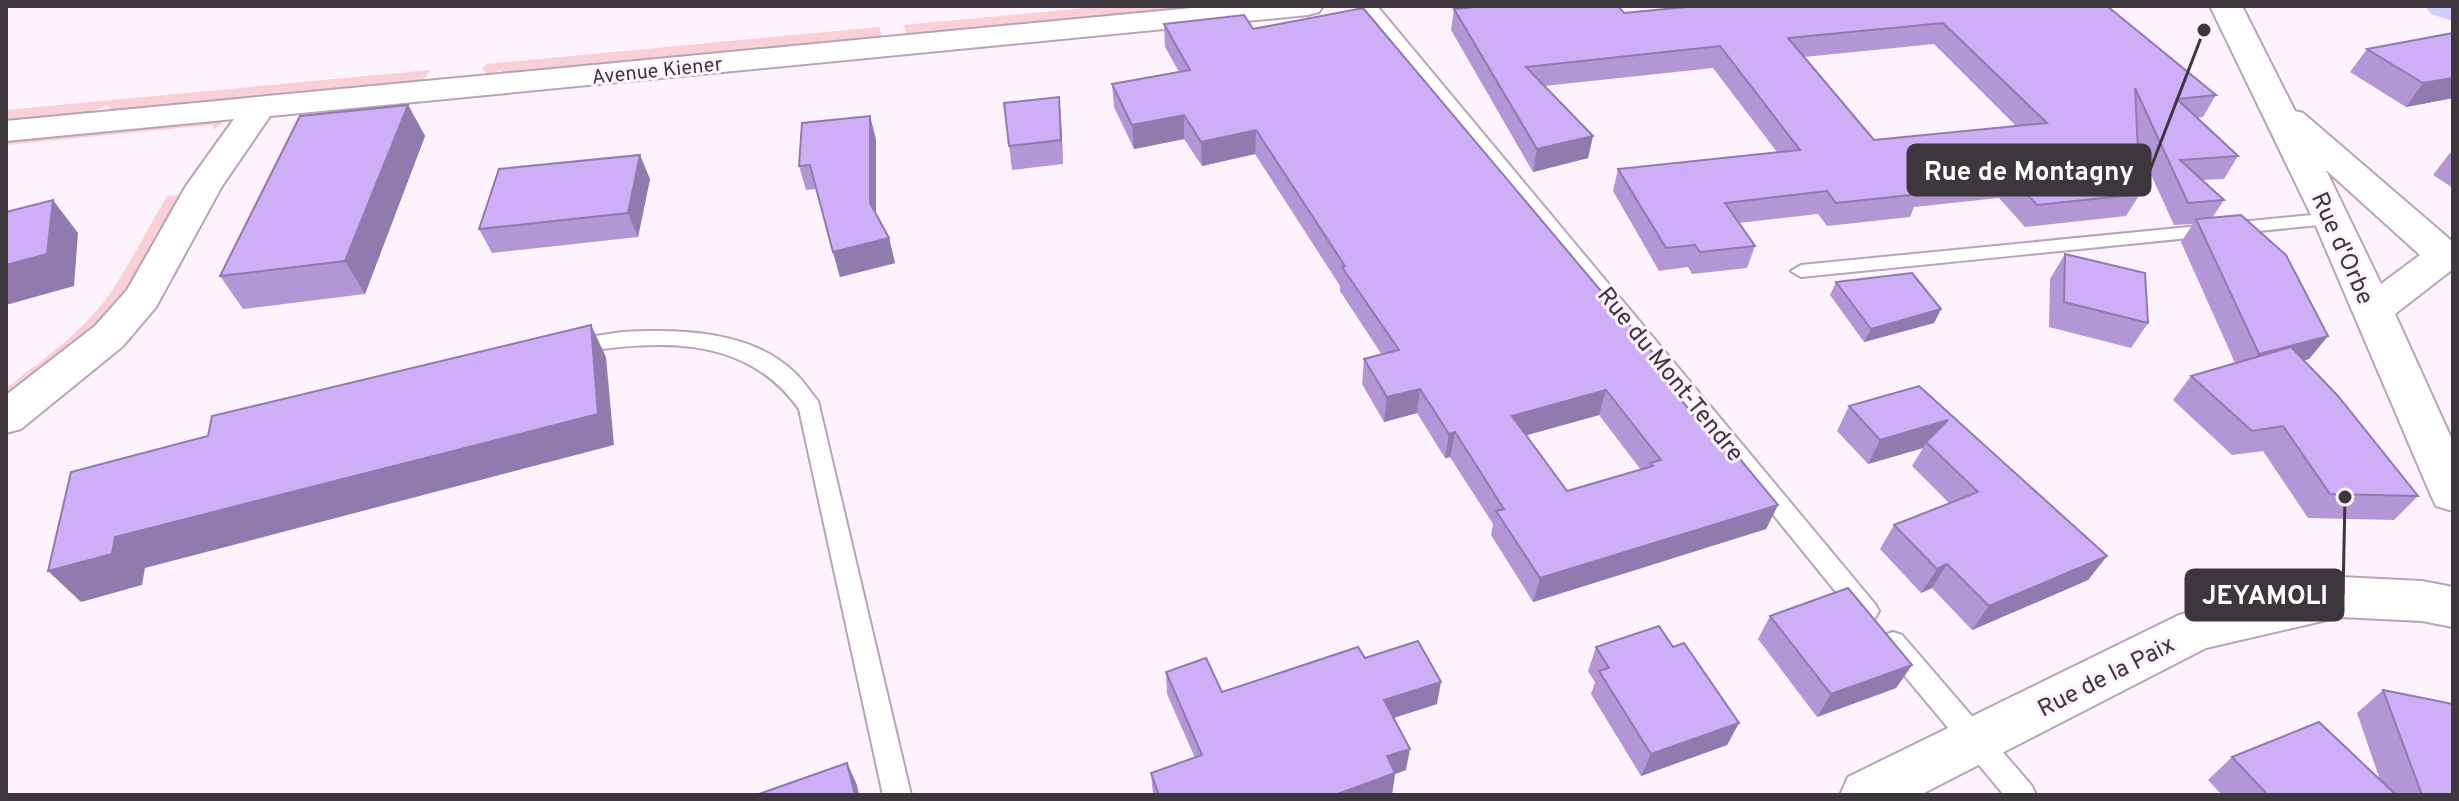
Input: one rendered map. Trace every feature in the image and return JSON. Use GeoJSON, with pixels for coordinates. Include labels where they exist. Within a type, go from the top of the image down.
{"type":"FeatureCollection","features":[{"type":"Feature","properties":{"kind":"main road","name":"Rue d'Orbe"},"geometry":{"type":"LineString","coordinates":[[2226,6],[2332,219],[2453,493]]}},
{"type":"Feature","properties":{"kind":"main road"},"geometry":{"type":"LineString","coordinates":[[2273,103],[2450,257]]}},
{"type":"Feature","properties":{"kind":"main road"},"geometry":{"type":"LineString","coordinates":[[2332,219],[2374,228],[2450,257]]}},
{"type":"Feature","properties":{"kind":"main road"},"geometry":{"type":"LineString","coordinates":[[2371,311],[2450,257]]}},
{"type":"Feature","properties":{"kind":"street","name":"Avenue Kiener"},"geometry":{"type":"LineString","coordinates":[[6,131],[1308,6]]}},
{"type":"Feature","properties":{"kind":"street"},"geometry":{"type":"LineString","coordinates":[[6,418],[109,336],[142,298],[204,186],[258,109]]}},
{"type":"Feature","properties":{"kind":"street","name":"Rue de la Paix"},"geometry":{"type":"LineString","coordinates":[[1867,795],[2196,630],[2340,597],[2422,601],[2453,607]]}},
{"type":"Feature","properties":{"kind":"lane","name":"Rue du Mont-Tendre"},"geometry":{"type":"LineString","coordinates":[[1369,6],[1974,742],[2022,795]]}},
{"type":"Feature","properties":{"kind":"lane"},"geometry":{"type":"LineString","coordinates":[[1801,271],[2332,219]]}},
{"type":"Feature","properties":{"kind":"lane"},"geometry":{"type":"LineString","coordinates":[[566,348],[621,337],[722,345],[758,357],[784,375],[810,407],[897,795]]}},
{"type":"Feature","properties":{"kind":"shaded area"},"geometry":{"type":"Polygon","coordinates":[[[1106,6],[1222,6],[908,36],[903,25],[1106,6]]]}},
{"type":"Feature","properties":{"kind":"shaded area"},"geometry":{"type":"Polygon","coordinates":[[[879,27],[883,38],[508,73],[499,71],[487,74],[482,68],[487,64],[879,27]]]}},
{"type":"Feature","properties":{"kind":"shaded area"},"geometry":{"type":"Polygon","coordinates":[[[430,70],[420,80],[412,82],[113,111],[107,106],[86,113],[6,121],[6,110],[430,70]]]}},
{"type":"Feature","properties":{"kind":"shaded area"},"geometry":{"type":"Polygon","coordinates":[[[224,121],[214,130],[212,125],[6,145],[6,140],[224,121]]]}},
{"type":"Feature","properties":{"kind":"shaded area"},"geometry":{"type":"Polygon","coordinates":[[[181,195],[137,272],[96,328],[6,397],[6,388],[88,320],[126,269],[167,196],[181,195]]]}},
{"type":"Feature","properties":{"kind":"building"},"geometry":{"type":"Polygon","coordinates":[[[1485,6],[1618,6],[1624,13],[1697,6],[2107,6],[2216,95],[2177,99],[2238,156],[2180,160],[2224,200],[2188,203],[2135,88],[2140,194],[2037,205],[2010,176],[1913,186],[1920,194],[1836,203],[1827,191],[1725,203],[1755,246],[1700,252],[1695,245],[1666,248],[1618,169],[1800,150],[1720,46],[1526,67],[1593,136],[1537,149],[1454,9],[1485,6]],[[1943,23],[1788,38],[1874,140],[2047,123],[1943,23]]]}},
{"type":"Feature","properties":{"kind":"building"},"geometry":{"type":"Polygon","coordinates":[[[1363,8],[1670,373],[1661,376],[1718,444],[1726,442],[1778,505],[1540,578],[1496,511],[1504,509],[1455,432],[1449,434],[1420,389],[1387,397],[1364,359],[1399,350],[1342,267],[1345,266],[1256,130],[1201,142],[1184,115],[1132,125],[1112,84],[1190,70],[1164,24],[1244,15],[1253,29],[1363,8]],[[1606,390],[1512,416],[1567,491],[1653,466],[1650,463],[1661,460],[1606,390]]]}},
{"type":"Feature","properties":{"kind":"building"},"geometry":{"type":"Polygon","coordinates":[[[2453,33],[2453,78],[2423,83],[2367,49],[2453,33]]]}},
{"type":"Feature","properties":{"kind":"building"},"geometry":{"type":"Polygon","coordinates":[[[1059,97],[1061,140],[1009,146],[1004,103],[1059,97]]]}},
{"type":"Feature","properties":{"kind":"building"},"geometry":{"type":"Polygon","coordinates":[[[408,105],[345,261],[220,276],[300,116],[408,105]]]}},
{"type":"Feature","properties":{"kind":"building"},"geometry":{"type":"Polygon","coordinates":[[[870,116],[870,203],[889,238],[833,252],[810,165],[799,166],[802,123],[870,116]]]}},
{"type":"Feature","properties":{"kind":"building"},"geometry":{"type":"Polygon","coordinates":[[[640,155],[628,213],[479,229],[499,169],[640,155]]]}},
{"type":"Feature","properties":{"kind":"building"},"geometry":{"type":"Polygon","coordinates":[[[53,200],[47,254],[6,265],[6,212],[53,200]]]}},
{"type":"Feature","properties":{"kind":"building"},"geometry":{"type":"Polygon","coordinates":[[[2241,215],[2286,255],[2328,336],[2259,354],[2196,219],[2241,215]]]}},
{"type":"Feature","properties":{"kind":"building"},"geometry":{"type":"Polygon","coordinates":[[[2065,254],[2145,273],[2148,323],[2064,302],[2065,254]]]}},
{"type":"Feature","properties":{"kind":"building"},"geometry":{"type":"Polygon","coordinates":[[[1912,273],[1941,309],[1871,329],[1836,282],[1912,273]]]}},
{"type":"Feature","properties":{"kind":"building"},"geometry":{"type":"Polygon","coordinates":[[[591,325],[598,414],[115,537],[112,554],[48,571],[71,472],[208,436],[212,416],[591,325]]]}},
{"type":"Feature","properties":{"kind":"building"},"geometry":{"type":"Polygon","coordinates":[[[2291,347],[2338,396],[2418,496],[2330,494],[2283,426],[2252,431],[2191,376],[2291,347]]]}},
{"type":"Feature","properties":{"kind":"building"},"geometry":{"type":"Polygon","coordinates":[[[1919,386],[2107,556],[1989,606],[1947,564],[1937,569],[1894,525],[1978,492],[1926,442],[1948,420],[1880,440],[1849,406],[1919,386]]]}},
{"type":"Feature","properties":{"kind":"building"},"geometry":{"type":"Polygon","coordinates":[[[1848,588],[1912,665],[1831,694],[1770,616],[1848,588]]]}},
{"type":"Feature","properties":{"kind":"building"},"geometry":{"type":"Polygon","coordinates":[[[1659,626],[1673,647],[1684,643],[1739,723],[1651,754],[1599,671],[1609,668],[1596,647],[1659,626]]]}},
{"type":"Feature","properties":{"kind":"building"},"geometry":{"type":"Polygon","coordinates":[[[1418,641],[1441,682],[1384,700],[1410,749],[1387,756],[1395,773],[1335,795],[1159,795],[1151,773],[1202,755],[1166,672],[1206,658],[1222,692],[1358,647],[1365,658],[1418,641]]]}},
{"type":"Feature","properties":{"kind":"building"},"geometry":{"type":"Polygon","coordinates":[[[2383,690],[2453,704],[2453,795],[2422,795],[2383,690]]]}},
{"type":"Feature","properties":{"kind":"building"},"geometry":{"type":"Polygon","coordinates":[[[2319,722],[2394,793],[2268,795],[2232,757],[2319,722]]]}},
{"type":"Feature","properties":{"kind":"building"},"geometry":{"type":"Polygon","coordinates":[[[847,763],[855,795],[756,795],[847,763]]]}},
{"type":"Feature","properties":{"kind":"waterway"},"geometry":{"type":"LineString","coordinates":[[2445,6],[2453,9]]}},
{"type":"Feature","properties":{"kind":"place","name":"Rue de Montagny"},"geometry":{"type":"Point","coordinates":[2204,30]}},
{"type":"Feature","properties":{"kind":"place","name":"JEYAMOLI"},"geometry":{"type":"Point","coordinates":[2345,497]}}]}
